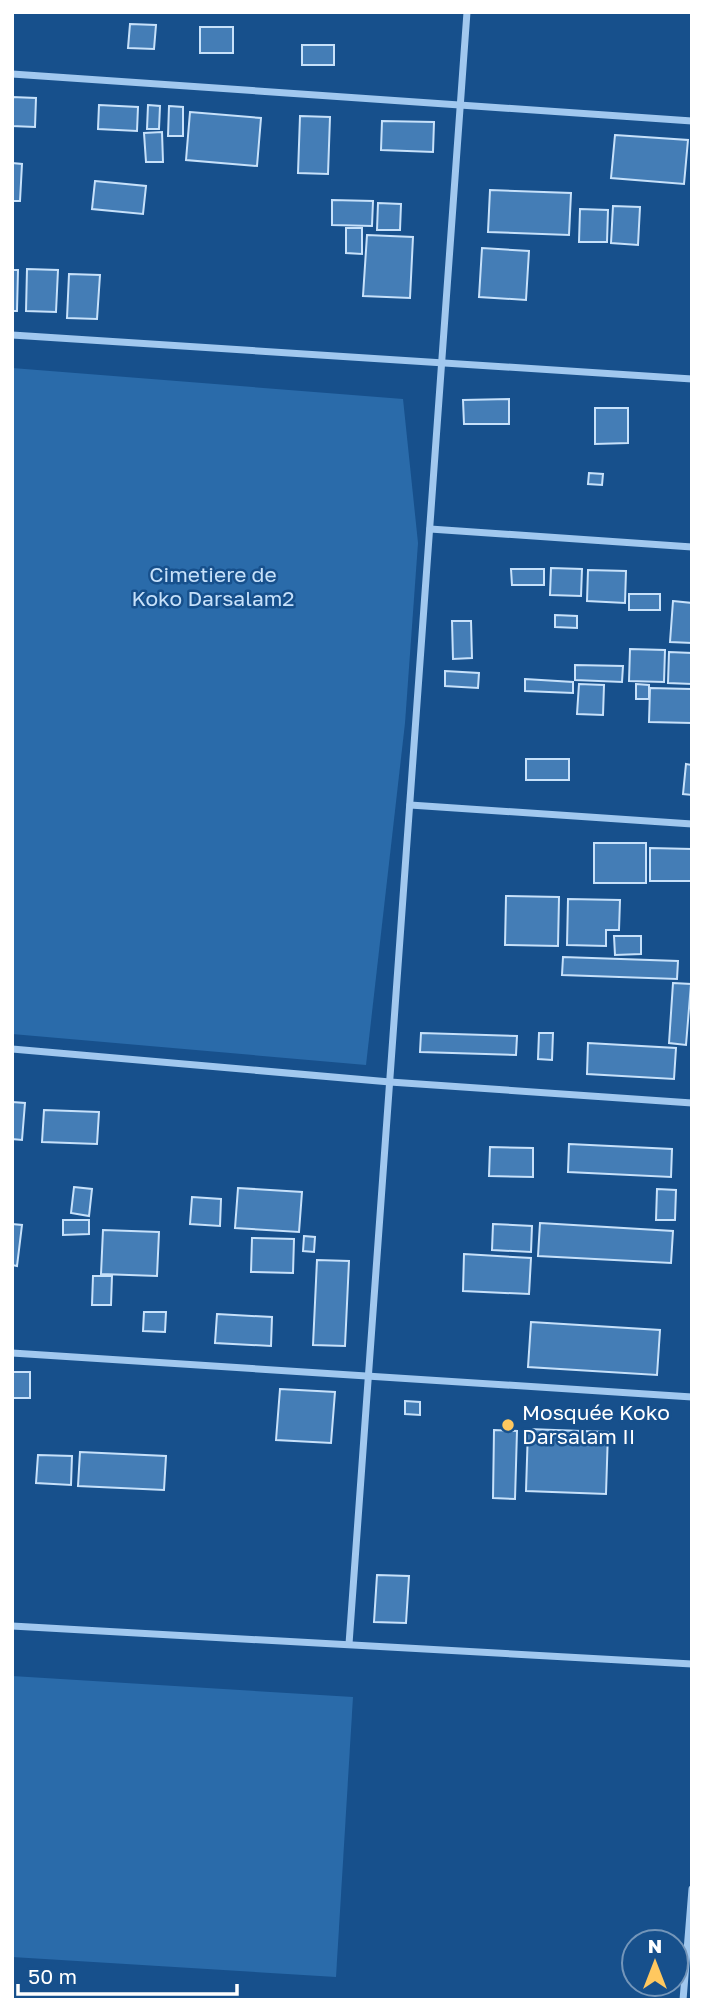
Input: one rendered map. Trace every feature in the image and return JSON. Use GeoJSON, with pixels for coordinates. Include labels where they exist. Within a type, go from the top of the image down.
{"type":"FeatureCollection","features":[{"type":"Feature","properties":{"kind":"street"},"geometry":{"type":"LineString","coordinates":[[349,1644],[467,12]]}},
{"type":"Feature","properties":{"kind":"street"},"geometry":{"type":"LineString","coordinates":[[12,74],[692,121]]}},
{"type":"Feature","properties":{"kind":"street"},"geometry":{"type":"LineString","coordinates":[[12,335],[692,379]]}},
{"type":"Feature","properties":{"kind":"street"},"geometry":{"type":"LineString","coordinates":[[430,529],[692,547]]}},
{"type":"Feature","properties":{"kind":"street"},"geometry":{"type":"LineString","coordinates":[[410,805],[692,824]]}},
{"type":"Feature","properties":{"kind":"street"},"geometry":{"type":"LineString","coordinates":[[12,1049],[390,1082],[692,1103]]}},
{"type":"Feature","properties":{"kind":"street"},"geometry":{"type":"LineString","coordinates":[[12,1353],[692,1397]]}},
{"type":"Feature","properties":{"kind":"street"},"geometry":{"type":"LineString","coordinates":[[12,1626],[692,1664]]}},
{"type":"Feature","properties":{"kind":"street"},"geometry":{"type":"LineString","coordinates":[[690,1942],[692,1889]]}},
{"type":"Feature","properties":{"kind":"green space","name":"Cimetiere de Koko Darsalam2"},"geometry":{"type":"Polygon","coordinates":[[[12,368],[403,399],[418,543],[405,723],[366,1065],[12,1034],[12,368]]]}},
{"type":"Feature","properties":{"kind":"green space"},"geometry":{"type":"Polygon","coordinates":[[[12,1676],[353,1697],[336,1977],[12,1957],[12,1676]]]}},
{"type":"Feature","properties":{"kind":"building"},"geometry":{"type":"Polygon","coordinates":[[[130,24],[156,25],[154,49],[128,48],[130,24]]]}},
{"type":"Feature","properties":{"kind":"building"},"geometry":{"type":"Polygon","coordinates":[[[200,27],[233,27],[233,53],[200,53],[200,27]]]}},
{"type":"Feature","properties":{"kind":"building"},"geometry":{"type":"Polygon","coordinates":[[[302,45],[334,45],[334,65],[302,65],[302,45]]]}},
{"type":"Feature","properties":{"kind":"building"},"geometry":{"type":"Polygon","coordinates":[[[12,97],[36,98],[35,127],[12,126],[12,97]]]}},
{"type":"Feature","properties":{"kind":"building"},"geometry":{"type":"Polygon","coordinates":[[[99,105],[138,107],[137,131],[98,129],[99,105]]]}},
{"type":"Feature","properties":{"kind":"building"},"geometry":{"type":"Polygon","coordinates":[[[148,105],[160,106],[159,129],[147,129],[148,105]]]}},
{"type":"Feature","properties":{"kind":"building"},"geometry":{"type":"Polygon","coordinates":[[[169,106],[183,107],[183,136],[168,136],[169,106]]]}},
{"type":"Feature","properties":{"kind":"building"},"geometry":{"type":"Polygon","coordinates":[[[190,112],[261,118],[257,166],[186,160],[190,112]]]}},
{"type":"Feature","properties":{"kind":"building"},"geometry":{"type":"Polygon","coordinates":[[[300,116],[330,117],[328,174],[298,173],[300,116]]]}},
{"type":"Feature","properties":{"kind":"building"},"geometry":{"type":"Polygon","coordinates":[[[382,121],[434,122],[433,152],[381,150],[382,121]]]}},
{"type":"Feature","properties":{"kind":"building"},"geometry":{"type":"Polygon","coordinates":[[[162,132],[163,162],[146,162],[144,133],[162,132]]]}},
{"type":"Feature","properties":{"kind":"building"},"geometry":{"type":"Polygon","coordinates":[[[615,135],[688,140],[684,184],[611,178],[615,135]]]}},
{"type":"Feature","properties":{"kind":"building"},"geometry":{"type":"Polygon","coordinates":[[[12,163],[22,164],[20,201],[12,201],[12,163]]]}},
{"type":"Feature","properties":{"kind":"building"},"geometry":{"type":"Polygon","coordinates":[[[95,181],[146,186],[143,214],[92,209],[95,181]]]}},
{"type":"Feature","properties":{"kind":"building"},"geometry":{"type":"Polygon","coordinates":[[[490,190],[571,193],[569,235],[488,232],[490,190]]]}},
{"type":"Feature","properties":{"kind":"building"},"geometry":{"type":"Polygon","coordinates":[[[332,200],[373,201],[372,226],[332,225],[332,200]]]}},
{"type":"Feature","properties":{"kind":"building"},"geometry":{"type":"Polygon","coordinates":[[[378,203],[401,204],[400,230],[377,230],[378,203]]]}},
{"type":"Feature","properties":{"kind":"building"},"geometry":{"type":"Polygon","coordinates":[[[613,206],[640,207],[638,245],[611,243],[613,206]]]}},
{"type":"Feature","properties":{"kind":"building"},"geometry":{"type":"Polygon","coordinates":[[[580,209],[608,210],[607,242],[579,242],[580,209]]]}},
{"type":"Feature","properties":{"kind":"building"},"geometry":{"type":"Polygon","coordinates":[[[346,228],[362,228],[362,254],[346,253],[346,228]]]}},
{"type":"Feature","properties":{"kind":"building"},"geometry":{"type":"Polygon","coordinates":[[[367,235],[413,237],[410,298],[363,296],[367,235]]]}},
{"type":"Feature","properties":{"kind":"building"},"geometry":{"type":"Polygon","coordinates":[[[482,248],[529,251],[526,300],[479,297],[482,248]]]}},
{"type":"Feature","properties":{"kind":"building"},"geometry":{"type":"Polygon","coordinates":[[[27,269],[58,270],[56,312],[26,311],[27,269]]]}},
{"type":"Feature","properties":{"kind":"building"},"geometry":{"type":"Polygon","coordinates":[[[12,270],[18,270],[17,311],[12,311],[12,270]]]}},
{"type":"Feature","properties":{"kind":"building"},"geometry":{"type":"Polygon","coordinates":[[[69,274],[100,275],[97,319],[67,318],[69,274]]]}},
{"type":"Feature","properties":{"kind":"building"},"geometry":{"type":"Polygon","coordinates":[[[509,399],[509,424],[464,424],[463,400],[509,399]]]}},
{"type":"Feature","properties":{"kind":"building"},"geometry":{"type":"Polygon","coordinates":[[[595,408],[628,408],[628,443],[595,444],[595,408]]]}},
{"type":"Feature","properties":{"kind":"building"},"geometry":{"type":"Polygon","coordinates":[[[589,473],[603,474],[602,485],[588,484],[589,473]]]}},
{"type":"Feature","properties":{"kind":"building"},"geometry":{"type":"Polygon","coordinates":[[[551,568],[582,569],[581,596],[550,595],[551,568]]]}},
{"type":"Feature","properties":{"kind":"building"},"geometry":{"type":"Polygon","coordinates":[[[511,569],[544,569],[544,585],[512,585],[511,569]]]}},
{"type":"Feature","properties":{"kind":"building"},"geometry":{"type":"Polygon","coordinates":[[[588,570],[626,571],[625,603],[587,601],[588,570]]]}},
{"type":"Feature","properties":{"kind":"building"},"geometry":{"type":"Polygon","coordinates":[[[629,594],[660,594],[660,610],[629,610],[629,594]]]}},
{"type":"Feature","properties":{"kind":"building"},"geometry":{"type":"Polygon","coordinates":[[[673,601],[692,603],[692,643],[670,642],[673,601]]]}},
{"type":"Feature","properties":{"kind":"building"},"geometry":{"type":"Polygon","coordinates":[[[555,615],[577,616],[577,628],[555,627],[555,615]]]}},
{"type":"Feature","properties":{"kind":"building"},"geometry":{"type":"Polygon","coordinates":[[[452,621],[471,621],[472,658],[453,659],[452,621]]]}},
{"type":"Feature","properties":{"kind":"building"},"geometry":{"type":"Polygon","coordinates":[[[630,649],[665,650],[664,682],[629,681],[630,649]]]}},
{"type":"Feature","properties":{"kind":"building"},"geometry":{"type":"Polygon","coordinates":[[[669,652],[692,653],[692,684],[668,683],[669,652]]]}},
{"type":"Feature","properties":{"kind":"building"},"geometry":{"type":"Polygon","coordinates":[[[575,665],[623,666],[622,682],[575,680],[575,665]]]}},
{"type":"Feature","properties":{"kind":"building"},"geometry":{"type":"Polygon","coordinates":[[[445,671],[479,673],[478,688],[445,686],[445,671]]]}},
{"type":"Feature","properties":{"kind":"building"},"geometry":{"type":"Polygon","coordinates":[[[525,679],[573,682],[573,693],[525,691],[525,679]]]}},
{"type":"Feature","properties":{"kind":"building"},"geometry":{"type":"Polygon","coordinates":[[[579,684],[604,685],[603,715],[577,714],[579,684]]]}},
{"type":"Feature","properties":{"kind":"building"},"geometry":{"type":"Polygon","coordinates":[[[636,684],[649,685],[649,699],[636,699],[636,684]]]}},
{"type":"Feature","properties":{"kind":"building"},"geometry":{"type":"Polygon","coordinates":[[[650,688],[691,689],[691,723],[649,722],[650,688]]]}},
{"type":"Feature","properties":{"kind":"building"},"geometry":{"type":"Polygon","coordinates":[[[526,759],[569,759],[569,780],[526,780],[526,759]]]}},
{"type":"Feature","properties":{"kind":"building"},"geometry":{"type":"Polygon","coordinates":[[[686,764],[692,765],[692,795],[683,794],[686,764]]]}},
{"type":"Feature","properties":{"kind":"building"},"geometry":{"type":"Polygon","coordinates":[[[594,843],[646,843],[646,883],[594,883],[594,843]]]}},
{"type":"Feature","properties":{"kind":"building"},"geometry":{"type":"Polygon","coordinates":[[[650,848],[692,849],[692,881],[650,881],[650,848]]]}},
{"type":"Feature","properties":{"kind":"building"},"geometry":{"type":"Polygon","coordinates":[[[506,896],[559,897],[558,946],[505,945],[506,896]]]}},
{"type":"Feature","properties":{"kind":"building"},"geometry":{"type":"Polygon","coordinates":[[[568,899],[620,900],[619,930],[606,930],[606,946],[567,945],[568,899]]]}},
{"type":"Feature","properties":{"kind":"building"},"geometry":{"type":"Polygon","coordinates":[[[614,936],[641,936],[641,954],[615,955],[614,936]]]}},
{"type":"Feature","properties":{"kind":"building"},"geometry":{"type":"Polygon","coordinates":[[[563,957],[678,961],[677,979],[562,975],[563,957]]]}},
{"type":"Feature","properties":{"kind":"building"},"geometry":{"type":"Polygon","coordinates":[[[673,983],[691,984],[686,1045],[669,1043],[673,983]]]}},
{"type":"Feature","properties":{"kind":"building"},"geometry":{"type":"Polygon","coordinates":[[[421,1033],[517,1036],[516,1055],[420,1052],[421,1033]]]}},
{"type":"Feature","properties":{"kind":"building"},"geometry":{"type":"Polygon","coordinates":[[[539,1033],[553,1033],[552,1060],[538,1059],[539,1033]]]}},
{"type":"Feature","properties":{"kind":"building"},"geometry":{"type":"Polygon","coordinates":[[[588,1043],[676,1048],[674,1079],[587,1074],[588,1043]]]}},
{"type":"Feature","properties":{"kind":"building"},"geometry":{"type":"Polygon","coordinates":[[[12,1102],[25,1103],[22,1140],[12,1139],[12,1102]]]}},
{"type":"Feature","properties":{"kind":"building"},"geometry":{"type":"Polygon","coordinates":[[[44,1110],[99,1112],[97,1144],[42,1142],[44,1110]]]}},
{"type":"Feature","properties":{"kind":"building"},"geometry":{"type":"Polygon","coordinates":[[[569,1144],[672,1149],[671,1177],[568,1172],[569,1144]]]}},
{"type":"Feature","properties":{"kind":"building"},"geometry":{"type":"Polygon","coordinates":[[[490,1147],[533,1148],[533,1177],[489,1176],[490,1147]]]}},
{"type":"Feature","properties":{"kind":"building"},"geometry":{"type":"Polygon","coordinates":[[[74,1187],[92,1189],[89,1216],[71,1213],[74,1187]]]}},
{"type":"Feature","properties":{"kind":"building"},"geometry":{"type":"Polygon","coordinates":[[[238,1188],[302,1192],[299,1232],[235,1228],[238,1188]]]}},
{"type":"Feature","properties":{"kind":"building"},"geometry":{"type":"Polygon","coordinates":[[[657,1189],[676,1190],[675,1220],[656,1220],[657,1189]]]}},
{"type":"Feature","properties":{"kind":"building"},"geometry":{"type":"Polygon","coordinates":[[[192,1197],[221,1199],[220,1226],[190,1224],[192,1197]]]}},
{"type":"Feature","properties":{"kind":"building"},"geometry":{"type":"Polygon","coordinates":[[[63,1220],[89,1220],[89,1234],[63,1235],[63,1220]]]}},
{"type":"Feature","properties":{"kind":"building"},"geometry":{"type":"Polygon","coordinates":[[[540,1223],[673,1231],[671,1263],[538,1256],[540,1223]]]}},
{"type":"Feature","properties":{"kind":"building"},"geometry":{"type":"Polygon","coordinates":[[[12,1224],[22,1225],[17,1266],[12,1265],[12,1224]]]}},
{"type":"Feature","properties":{"kind":"building"},"geometry":{"type":"Polygon","coordinates":[[[493,1224],[532,1226],[531,1252],[492,1250],[493,1224]]]}},
{"type":"Feature","properties":{"kind":"building"},"geometry":{"type":"Polygon","coordinates":[[[103,1230],[159,1232],[157,1276],[101,1274],[103,1230]]]}},
{"type":"Feature","properties":{"kind":"building"},"geometry":{"type":"Polygon","coordinates":[[[304,1236],[315,1237],[314,1252],[303,1251],[304,1236]]]}},
{"type":"Feature","properties":{"kind":"building"},"geometry":{"type":"Polygon","coordinates":[[[252,1238],[294,1239],[293,1273],[251,1272],[252,1238]]]}},
{"type":"Feature","properties":{"kind":"building"},"geometry":{"type":"Polygon","coordinates":[[[464,1254],[531,1258],[529,1294],[463,1291],[464,1254]]]}},
{"type":"Feature","properties":{"kind":"building"},"geometry":{"type":"Polygon","coordinates":[[[317,1260],[349,1261],[345,1346],[313,1345],[317,1260]]]}},
{"type":"Feature","properties":{"kind":"building"},"geometry":{"type":"Polygon","coordinates":[[[93,1276],[112,1276],[111,1305],[92,1305],[93,1276]]]}},
{"type":"Feature","properties":{"kind":"building"},"geometry":{"type":"Polygon","coordinates":[[[144,1312],[166,1312],[165,1332],[143,1331],[144,1312]]]}},
{"type":"Feature","properties":{"kind":"building"},"geometry":{"type":"Polygon","coordinates":[[[217,1314],[272,1317],[271,1346],[215,1343],[217,1314]]]}},
{"type":"Feature","properties":{"kind":"building"},"geometry":{"type":"Polygon","coordinates":[[[531,1322],[660,1330],[657,1375],[528,1367],[531,1322]]]}},
{"type":"Feature","properties":{"kind":"building"},"geometry":{"type":"Polygon","coordinates":[[[12,1372],[30,1372],[30,1398],[12,1398],[12,1372]]]}},
{"type":"Feature","properties":{"kind":"building"},"geometry":{"type":"Polygon","coordinates":[[[280,1389],[335,1392],[331,1443],[276,1440],[280,1389]]]}},
{"type":"Feature","properties":{"kind":"building"},"geometry":{"type":"Polygon","coordinates":[[[405,1401],[420,1402],[420,1415],[405,1414],[405,1401]]]}},
{"type":"Feature","properties":{"kind":"building"},"geometry":{"type":"Polygon","coordinates":[[[528,1429],[608,1432],[606,1494],[526,1491],[528,1429]]]}},
{"type":"Feature","properties":{"kind":"building"},"geometry":{"type":"Polygon","coordinates":[[[494,1430],[517,1431],[515,1499],[493,1498],[494,1430]]]}},
{"type":"Feature","properties":{"kind":"building"},"geometry":{"type":"Polygon","coordinates":[[[80,1452],[166,1456],[164,1490],[78,1486],[80,1452]]]}},
{"type":"Feature","properties":{"kind":"building"},"geometry":{"type":"Polygon","coordinates":[[[38,1455],[72,1456],[71,1485],[36,1483],[38,1455]]]}},
{"type":"Feature","properties":{"kind":"building"},"geometry":{"type":"Polygon","coordinates":[[[377,1575],[409,1576],[406,1623],[374,1622],[377,1575]]]}},
{"type":"Feature","properties":{"kind":"place","name":"Mosquée Koko Darsalam II"},"geometry":{"type":"Point","coordinates":[508,1425]}}]}
